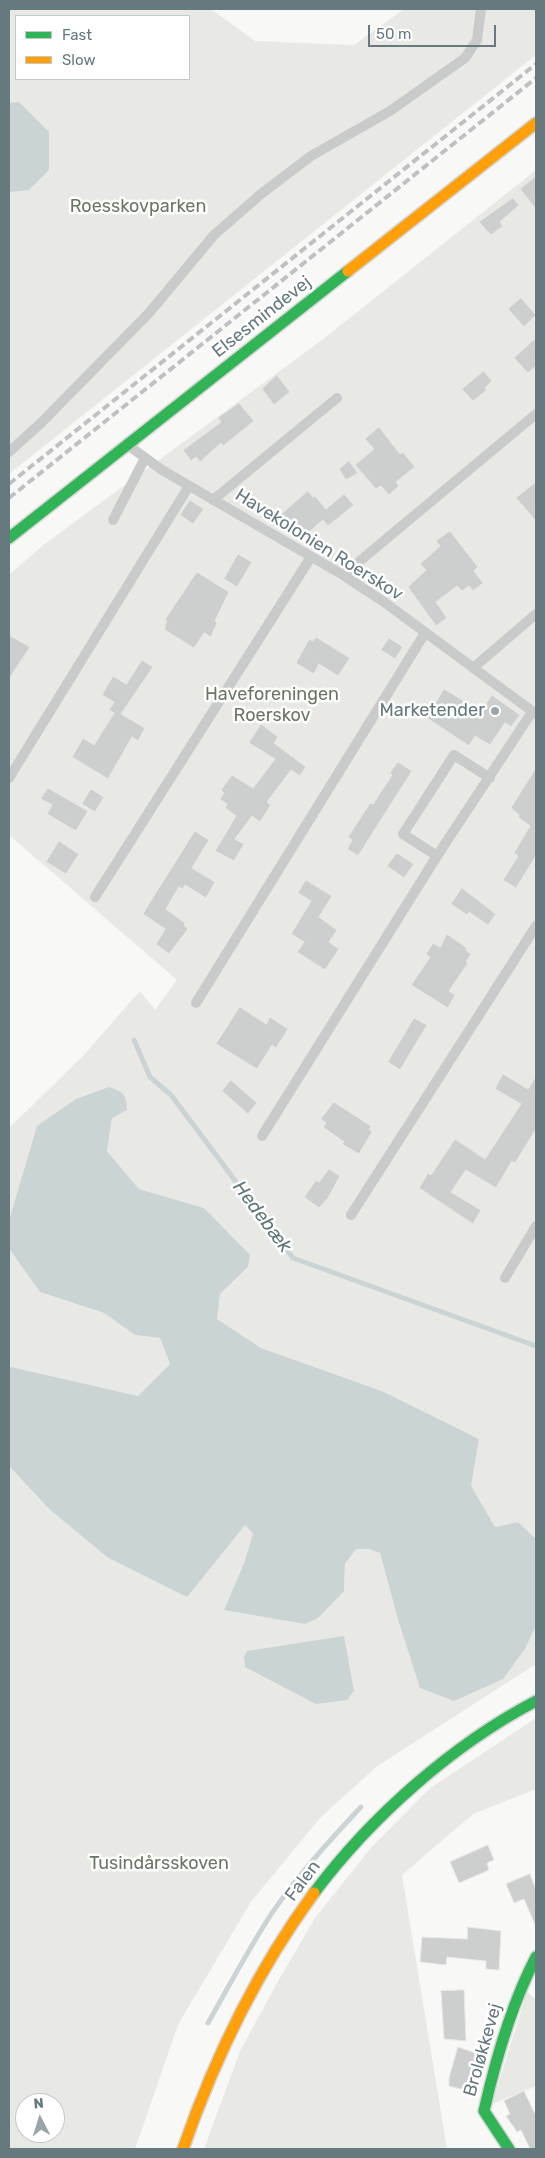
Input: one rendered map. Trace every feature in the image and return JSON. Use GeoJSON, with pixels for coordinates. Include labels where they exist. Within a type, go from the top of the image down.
{"type":"FeatureCollection","features":[{"type":"Feature","properties":{"kind":"street","name":"Elsesmindevej"},"geometry":{"type":"LineString","coordinates":[[9,538],[536,123]]}},
{"type":"Feature","properties":{"kind":"street","name":"Falen"},"geometry":{"type":"LineString","coordinates":[[183,2149],[220,2050],[252,1986],[293,1924],[341,1860],[393,1805],[457,1752],[520,1709],[536,1701]]}},
{"type":"Feature","properties":{"kind":"street","name":"Broløkkevej"},"geometry":{"type":"LineString","coordinates":[[509,2149],[484,2111],[520,1987],[536,1957]]}},
{"type":"Feature","properties":{"kind":"lane"},"geometry":{"type":"LineString","coordinates":[[9,452],[41,423],[149,313],[214,235],[261,194],[311,156],[390,112],[466,58],[477,40],[481,9]]}},
{"type":"Feature","properties":{"kind":"lane"},"geometry":{"type":"LineString","coordinates":[[213,500],[337,398]]}},
{"type":"Feature","properties":{"kind":"lane"},"geometry":{"type":"LineString","coordinates":[[343,575],[536,414]]}},
{"type":"Feature","properties":{"kind":"lane","name":"Havekolonien Roerskov"},"geometry":{"type":"LineString","coordinates":[[128,445],[189,486],[343,575],[384,602],[534,713]]}},
{"type":"Feature","properties":{"kind":"lane"},"geometry":{"type":"LineString","coordinates":[[113,520],[146,458]]}},
{"type":"Feature","properties":{"kind":"lane"},"geometry":{"type":"LineString","coordinates":[[9,778],[189,486]]}},
{"type":"Feature","properties":{"kind":"lane"},"geometry":{"type":"LineString","coordinates":[[94,897],[311,557]]}},
{"type":"Feature","properties":{"kind":"lane"},"geometry":{"type":"LineString","coordinates":[[473,668],[536,614]]}},
{"type":"Feature","properties":{"kind":"lane"},"geometry":{"type":"LineString","coordinates":[[196,1003],[425,633]]}},
{"type":"Feature","properties":{"kind":"lane"},"geometry":{"type":"LineString","coordinates":[[262,1136],[437,856],[534,713]]}},
{"type":"Feature","properties":{"kind":"lane"},"geometry":{"type":"LineString","coordinates":[[437,856],[403,834],[454,755],[490,778]]}},
{"type":"Feature","properties":{"kind":"lane"},"geometry":{"type":"LineString","coordinates":[[352,1215],[536,926]]}},
{"type":"Feature","properties":{"kind":"lane"},"geometry":{"type":"LineString","coordinates":[[505,1278],[536,1226]]}},
{"type":"Feature","properties":{"kind":"green space","name":"Roesskovparken"},"geometry":{"type":"Polygon","coordinates":[[[9,9],[211,9],[255,41],[354,45],[404,9],[536,9],[536,55],[9,474],[9,9]]]}},
{"type":"Feature","properties":{"kind":"green space","name":"Haveforeningen Roerskov"},"geometry":{"type":"Polygon","coordinates":[[[536,170],[536,1539],[518,1522],[495,1527],[470,1486],[479,1439],[382,1391],[261,1348],[217,1319],[220,1294],[248,1267],[204,1208],[139,1189],[107,1151],[112,1118],[37,1126],[9,1220],[9,1128],[82,1057],[140,991],[155,1010],[177,980],[9,835],[9,575],[42,546],[322,340],[536,170]]]}},
{"type":"Feature","properties":{"kind":"green space"},"geometry":{"type":"Polygon","coordinates":[[[9,1242],[10,1250],[40,1292],[104,1313],[135,1335],[160,1338],[170,1364],[138,1396],[13,1367],[9,1369],[9,1242]]]}},
{"type":"Feature","properties":{"kind":"green space","name":"Tusindårsskoven"},"geometry":{"type":"Polygon","coordinates":[[[9,1466],[49,1509],[107,1557],[245,1525],[253,1534],[244,1563],[224,1610],[344,1591],[345,1564],[356,1549],[369,1549],[380,1553],[397,1616],[525,1649],[536,1625],[536,1664],[376,1767],[320,1818],[251,1902],[178,2025],[135,2149],[9,2149],[9,1466]]]}},
{"type":"Feature","properties":{"kind":"green space"},"geometry":{"type":"Polygon","coordinates":[[[536,1718],[536,1789],[473,1814],[402,1875],[447,2149],[204,2149],[240,2051],[315,1918],[369,1850],[429,1789],[536,1718]]]}},
{"type":"Feature","properties":{"kind":"green space"},"geometry":{"type":"Polygon","coordinates":[[[527,1992],[536,2000],[536,2086],[492,2104],[527,1992]]]}},
{"type":"Feature","properties":{"kind":"shaded area"},"geometry":{"type":"Polygon","coordinates":[[[19,102],[49,132],[49,170],[29,190],[9,192],[9,103],[19,102]]]}},
{"type":"Feature","properties":{"kind":"shaded area"},"geometry":{"type":"Polygon","coordinates":[[[109,1087],[118,1090],[123,1095],[127,1110],[112,1118],[107,1151],[139,1189],[204,1208],[250,1255],[248,1267],[220,1294],[217,1319],[261,1348],[382,1391],[479,1439],[471,1486],[495,1527],[518,1522],[536,1539],[536,1625],[525,1649],[503,1679],[454,1701],[420,1688],[397,1616],[380,1553],[369,1549],[356,1549],[345,1564],[344,1591],[318,1618],[305,1624],[224,1610],[244,1563],[253,1534],[245,1525],[187,1597],[107,1557],[49,1509],[9,1466],[9,1369],[12,1367],[138,1396],[170,1364],[160,1338],[135,1335],[104,1313],[40,1292],[10,1250],[9,1220],[37,1126],[76,1099],[109,1087]]]}},
{"type":"Feature","properties":{"kind":"shaded area"},"geometry":{"type":"Polygon","coordinates":[[[344,1636],[354,1691],[347,1700],[316,1704],[245,1667],[244,1657],[247,1651],[344,1636]]]}},
{"type":"Feature","properties":{"kind":"building"},"geometry":{"type":"Polygon","coordinates":[[[536,176],[536,209],[520,189],[536,176]]]}},
{"type":"Feature","properties":{"kind":"building"},"geometry":{"type":"Polygon","coordinates":[[[513,198],[519,205],[500,222],[503,226],[491,235],[479,222],[513,198]]]}},
{"type":"Feature","properties":{"kind":"building"},"geometry":{"type":"Polygon","coordinates":[[[521,298],[536,315],[524,327],[508,309],[521,298]]]}},
{"type":"Feature","properties":{"kind":"building"},"geometry":{"type":"Polygon","coordinates":[[[536,338],[536,366],[528,373],[514,358],[536,338]]]}},
{"type":"Feature","properties":{"kind":"building"},"geometry":{"type":"Polygon","coordinates":[[[484,371],[492,381],[485,388],[487,390],[473,401],[462,389],[484,371]]]}},
{"type":"Feature","properties":{"kind":"building"},"geometry":{"type":"Polygon","coordinates":[[[277,375],[290,392],[274,405],[262,389],[277,375]]]}},
{"type":"Feature","properties":{"kind":"building"},"geometry":{"type":"Polygon","coordinates":[[[239,403],[254,421],[223,446],[221,443],[200,462],[196,457],[191,461],[183,450],[221,422],[218,418],[239,403]]]}},
{"type":"Feature","properties":{"kind":"building"},"geometry":{"type":"Polygon","coordinates":[[[379,427],[400,454],[403,452],[415,467],[396,482],[399,486],[389,495],[381,486],[376,489],[355,465],[374,449],[365,439],[379,427]]]}},
{"type":"Feature","properties":{"kind":"building"},"geometry":{"type":"Polygon","coordinates":[[[349,461],[358,473],[346,480],[339,469],[349,461]]]}},
{"type":"Feature","properties":{"kind":"building"},"geometry":{"type":"Polygon","coordinates":[[[536,482],[536,521],[516,498],[536,482]]]}},
{"type":"Feature","properties":{"kind":"building"},"geometry":{"type":"Polygon","coordinates":[[[308,491],[326,509],[344,494],[354,505],[328,526],[323,520],[300,540],[295,534],[293,536],[277,518],[308,491]]]}},
{"type":"Feature","properties":{"kind":"building"},"geometry":{"type":"Polygon","coordinates":[[[190,500],[204,509],[193,524],[180,515],[190,500]]]}},
{"type":"Feature","properties":{"kind":"building"},"geometry":{"type":"Polygon","coordinates":[[[450,531],[478,567],[474,571],[483,583],[473,591],[469,586],[462,591],[457,586],[436,602],[447,618],[436,626],[408,587],[426,570],[420,564],[440,546],[436,541],[450,531]]]}},
{"type":"Feature","properties":{"kind":"building"},"geometry":{"type":"Polygon","coordinates":[[[238,554],[252,562],[237,587],[224,579],[238,554]]]}},
{"type":"Feature","properties":{"kind":"building"},"geometry":{"type":"Polygon","coordinates":[[[197,572],[229,592],[215,621],[217,623],[211,637],[204,633],[194,648],[165,630],[167,621],[165,620],[197,572]]]}},
{"type":"Feature","properties":{"kind":"building"},"geometry":{"type":"Polygon","coordinates":[[[9,635],[30,647],[9,679],[9,635]]]}},
{"type":"Feature","properties":{"kind":"building"},"geometry":{"type":"Polygon","coordinates":[[[316,637],[350,658],[338,676],[319,664],[314,674],[296,663],[309,639],[313,641],[316,637]]]}},
{"type":"Feature","properties":{"kind":"building"},"geometry":{"type":"Polygon","coordinates":[[[389,638],[403,647],[395,659],[381,650],[389,638]]]}},
{"type":"Feature","properties":{"kind":"building"},"geometry":{"type":"Polygon","coordinates":[[[142,660],[153,667],[121,714],[145,728],[138,741],[132,737],[108,779],[72,757],[83,738],[94,745],[114,713],[109,710],[114,702],[102,695],[113,676],[126,684],[142,660]]]}},
{"type":"Feature","properties":{"kind":"building"},"geometry":{"type":"Polygon","coordinates":[[[444,689],[481,711],[492,695],[520,715],[511,727],[505,723],[490,745],[475,736],[469,746],[427,718],[444,689]]]}},
{"type":"Feature","properties":{"kind":"building"},"geometry":{"type":"Polygon","coordinates":[[[261,724],[278,737],[274,743],[306,767],[300,776],[291,770],[267,802],[271,805],[260,822],[252,816],[235,839],[244,844],[234,861],[215,851],[236,816],[225,808],[227,804],[220,799],[224,793],[221,790],[232,775],[253,788],[275,759],[249,743],[261,724]]]}},
{"type":"Feature","properties":{"kind":"building"},"geometry":{"type":"Polygon","coordinates":[[[398,762],[412,771],[358,856],[347,849],[352,840],[348,837],[370,803],[373,804],[398,762]]]}},
{"type":"Feature","properties":{"kind":"building"},"geometry":{"type":"Polygon","coordinates":[[[536,768],[536,856],[516,888],[503,880],[518,856],[514,853],[530,826],[518,817],[519,815],[511,808],[536,768]]]}},
{"type":"Feature","properties":{"kind":"building"},"geometry":{"type":"Polygon","coordinates":[[[48,788],[88,811],[76,831],[47,814],[52,805],[41,799],[48,788]]]}},
{"type":"Feature","properties":{"kind":"building"},"geometry":{"type":"Polygon","coordinates":[[[91,789],[104,797],[95,812],[82,804],[91,789]]]}},
{"type":"Feature","properties":{"kind":"building"},"geometry":{"type":"Polygon","coordinates":[[[195,831],[209,840],[192,868],[215,882],[206,898],[185,885],[183,889],[179,887],[166,909],[185,923],[184,925],[188,929],[169,954],[156,944],[165,929],[143,914],[195,831]]]}},
{"type":"Feature","properties":{"kind":"building"},"geometry":{"type":"Polygon","coordinates":[[[59,841],[79,854],[66,874],[46,862],[59,841]]]}},
{"type":"Feature","properties":{"kind":"building"},"geometry":{"type":"Polygon","coordinates":[[[397,853],[414,864],[404,878],[387,866],[397,853]]]}},
{"type":"Feature","properties":{"kind":"building"},"geometry":{"type":"Polygon","coordinates":[[[306,880],[332,896],[319,917],[337,930],[329,942],[339,949],[325,970],[297,952],[304,942],[291,934],[311,901],[298,893],[306,880]]]}},
{"type":"Feature","properties":{"kind":"building"},"geometry":{"type":"Polygon","coordinates":[[[462,888],[496,914],[488,925],[469,912],[467,915],[451,904],[462,888]]]}},
{"type":"Feature","properties":{"kind":"building"},"geometry":{"type":"Polygon","coordinates":[[[447,934],[467,948],[466,950],[471,954],[466,962],[468,963],[449,991],[455,995],[448,1008],[411,985],[430,957],[426,954],[433,943],[440,947],[447,934]]]}},
{"type":"Feature","properties":{"kind":"building"},"geometry":{"type":"Polygon","coordinates":[[[240,1007],[266,1024],[270,1017],[288,1029],[276,1048],[272,1045],[257,1069],[216,1044],[240,1007]]]}},
{"type":"Feature","properties":{"kind":"building"},"geometry":{"type":"Polygon","coordinates":[[[414,1018],[427,1025],[400,1070],[388,1062],[414,1018]]]}},
{"type":"Feature","properties":{"kind":"building"},"geometry":{"type":"Polygon","coordinates":[[[503,1074],[528,1089],[536,1076],[536,1129],[515,1163],[512,1161],[496,1188],[466,1170],[451,1192],[481,1210],[473,1224],[419,1188],[428,1173],[431,1175],[455,1139],[485,1159],[521,1104],[495,1089],[503,1074]]]}},
{"type":"Feature","properties":{"kind":"building"},"geometry":{"type":"Polygon","coordinates":[[[231,1080],[257,1103],[248,1114],[222,1091],[231,1080]]]}},
{"type":"Feature","properties":{"kind":"building"},"geometry":{"type":"Polygon","coordinates":[[[334,1102],[371,1126],[369,1130],[372,1132],[359,1154],[342,1144],[344,1142],[323,1127],[326,1123],[321,1119],[334,1102]]]}},
{"type":"Feature","properties":{"kind":"building"},"geometry":{"type":"Polygon","coordinates":[[[329,1169],[340,1176],[328,1198],[319,1208],[304,1197],[316,1180],[319,1182],[329,1169]]]}},
{"type":"Feature","properties":{"kind":"building"},"geometry":{"type":"Polygon","coordinates":[[[488,1845],[494,1860],[487,1863],[489,1870],[459,1883],[450,1862],[488,1845]]]}},
{"type":"Feature","properties":{"kind":"building"},"geometry":{"type":"Polygon","coordinates":[[[530,1874],[536,1890],[536,1927],[524,1899],[514,1903],[506,1884],[530,1874]]]}},
{"type":"Feature","properties":{"kind":"building"},"geometry":{"type":"Polygon","coordinates":[[[468,1927],[501,1931],[499,1970],[486,1969],[486,1961],[447,1957],[446,1965],[420,1962],[422,1937],[467,1939],[468,1927]]]}},
{"type":"Feature","properties":{"kind":"building"},"geometry":{"type":"Polygon","coordinates":[[[464,1990],[466,2041],[444,2039],[441,1991],[464,1990]]]}},
{"type":"Feature","properties":{"kind":"building"},"geometry":{"type":"Polygon","coordinates":[[[458,2047],[482,2055],[472,2092],[449,2086],[449,2078],[458,2047]]]}},
{"type":"Feature","properties":{"kind":"building"},"geometry":{"type":"Polygon","coordinates":[[[524,2091],[536,2116],[536,2149],[530,2149],[521,2130],[517,2132],[506,2116],[510,2114],[504,2101],[524,2091]]]}},
{"type":"Feature","properties":{"kind":"waterway","name":"Hedebæk"},"geometry":{"type":"LineString","coordinates":[[134,1040],[150,1077],[171,1095],[293,1258],[536,1346]]}},
{"type":"Feature","properties":{"kind":"waterway"},"geometry":{"type":"LineString","coordinates":[[208,2023],[272,1913],[303,1871],[361,1807]]}},
{"type":"Feature","properties":{"kind":"railway"},"geometry":{"type":"LineString","coordinates":[[9,484],[536,64]]}},
{"type":"Feature","properties":{"kind":"railway"},"geometry":{"type":"LineString","coordinates":[[9,498],[536,78]]}},
{"type":"Feature","properties":{"kind":"traffic: fast"},"geometry":{"type":"LineString","coordinates":[[9,538],[348,271]]}},
{"type":"Feature","properties":{"kind":"traffic: fast"},"geometry":{"type":"LineString","coordinates":[[314,1893],[361,1837],[415,1785],[474,1739],[536,1701]]}},
{"type":"Feature","properties":{"kind":"traffic: fast"},"geometry":{"type":"LineString","coordinates":[[509,2149],[484,2111],[505,2032],[519,1994],[536,1957]]}},
{"type":"Feature","properties":{"kind":"traffic: slow"},"geometry":{"type":"LineString","coordinates":[[348,271],[536,123]]}},
{"type":"Feature","properties":{"kind":"traffic: slow"},"geometry":{"type":"LineString","coordinates":[[183,2149],[209,2081],[239,2016],[274,1953],[314,1893]]}},
{"type":"Feature","properties":{"kind":"place","name":"Marketender"},"geometry":{"type":"Point","coordinates":[495,711]}}]}
